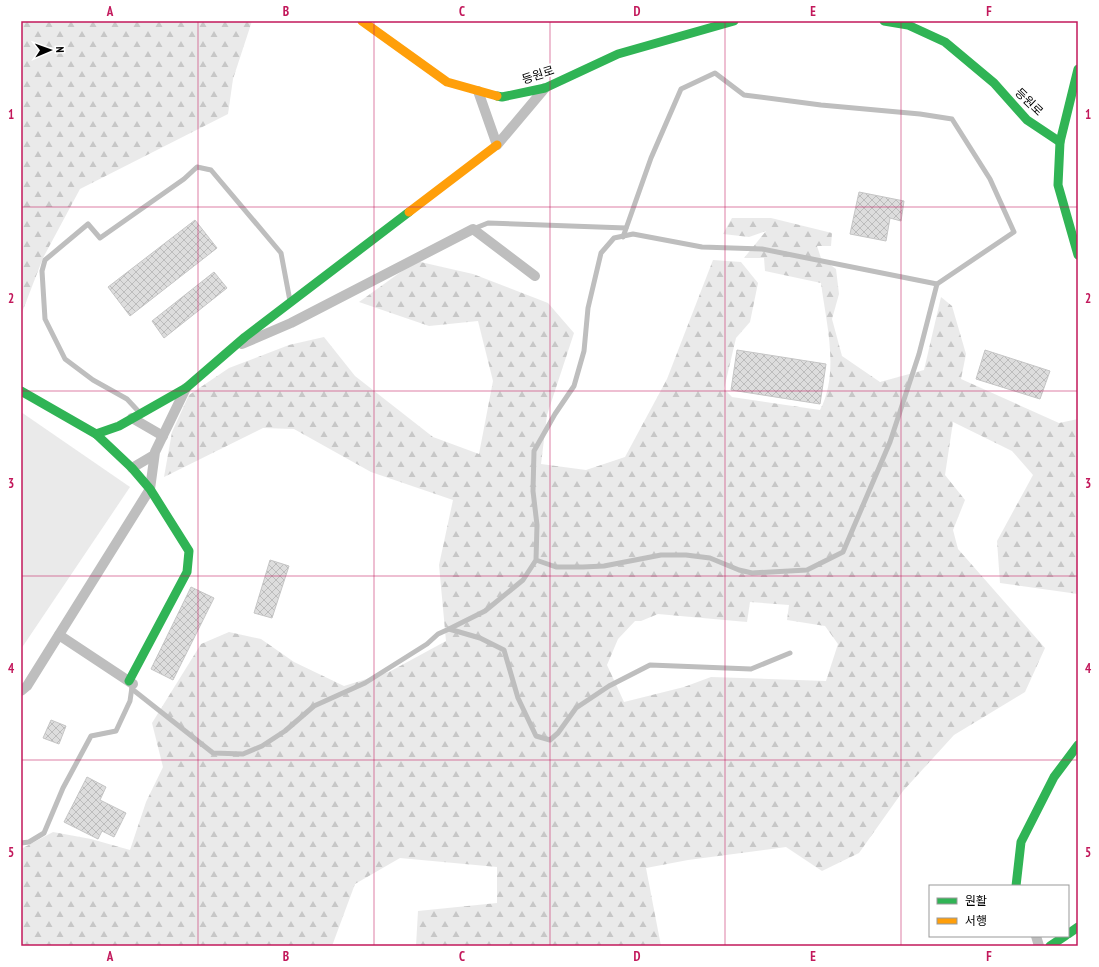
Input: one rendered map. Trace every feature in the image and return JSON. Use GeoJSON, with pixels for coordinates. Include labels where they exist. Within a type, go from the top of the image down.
{"type":"FeatureCollection","features":[{"type":"Feature","properties":{"kind":"street","name":"등원로"},"geometry":{"type":"LineString","coordinates":[[362,21],[447,82],[502,97],[545,88],[618,54],[734,21]]}},
{"type":"Feature","properties":{"kind":"street","name":"등원로"},"geometry":{"type":"LineString","coordinates":[[884,21],[908,25],[945,42],[994,83],[1027,120],[1060,142]]}},
{"type":"Feature","properties":{"kind":"street"},"geometry":{"type":"LineString","coordinates":[[1078,69],[1060,142],[1058,185],[1078,255]]}},
{"type":"Feature","properties":{"kind":"street"},"geometry":{"type":"LineString","coordinates":[[96,434],[119,426],[186,388],[231,349],[497,145],[545,88]]}},
{"type":"Feature","properties":{"kind":"street"},"geometry":{"type":"LineString","coordinates":[[478,90],[497,145]]}},
{"type":"Feature","properties":{"kind":"street"},"geometry":{"type":"LineString","coordinates":[[231,349],[291,323],[474,229],[535,276]]}},
{"type":"Feature","properties":{"kind":"street"},"geometry":{"type":"LineString","coordinates":[[21,691],[27,686],[150,489],[154,455],[186,388]]}},
{"type":"Feature","properties":{"kind":"street"},"geometry":{"type":"LineString","coordinates":[[21,391],[96,434],[132,468],[150,489],[189,551],[187,572],[131,684],[59,635]]}},
{"type":"Feature","properties":{"kind":"street"},"geometry":{"type":"LineString","coordinates":[[136,416],[162,436]]}},
{"type":"Feature","properties":{"kind":"street"},"geometry":{"type":"LineString","coordinates":[[132,468],[154,455]]}},
{"type":"Feature","properties":{"kind":"street"},"geometry":{"type":"LineString","coordinates":[[1016,885],[1020,842],[1054,777],[1078,745]]}},
{"type":"Feature","properties":{"kind":"street"},"geometry":{"type":"LineString","coordinates":[[1069,933],[1078,927]]}},
{"type":"Feature","properties":{"kind":"street"},"geometry":{"type":"LineString","coordinates":[[1050,946],[1064,937]]}},
{"type":"Feature","properties":{"kind":"lane"},"geometry":{"type":"LineString","coordinates":[[536,560],[556,567],[583,567],[604,566],[661,555],[686,555],[710,558],[739,570],[752,573],[806,570],[843,552],[890,442],[919,354],[937,284],[1014,232],[990,179],[952,118],[744,95],[715,74],[680,89],[651,158],[623,237]]}},
{"type":"Feature","properties":{"kind":"lane"},"geometry":{"type":"LineString","coordinates":[[136,416],[127,399],[93,380],[66,359],[45,318],[42,271],[45,260],[88,224],[100,238],[184,179],[198,167],[211,170],[281,253],[290,303]]}},
{"type":"Feature","properties":{"kind":"lane"},"geometry":{"type":"LineString","coordinates":[[474,229],[488,223],[626,228]]}},
{"type":"Feature","properties":{"kind":"lane"},"geometry":{"type":"LineString","coordinates":[[131,684],[213,753],[243,754],[262,746],[286,731],[314,706],[365,683],[427,644],[438,634],[485,610],[523,580],[536,560],[537,525],[533,491],[534,451],[555,414],[574,386],[584,351],[588,308],[601,253],[614,238],[633,234],[702,247],[762,249],[937,284]]}},
{"type":"Feature","properties":{"kind":"lane"},"geometry":{"type":"LineString","coordinates":[[449,629],[480,638],[504,650],[518,698],[536,736],[550,740],[558,733],[576,708],[609,686],[650,665],[751,668],[790,653]]}},
{"type":"Feature","properties":{"kind":"lane"},"geometry":{"type":"LineString","coordinates":[[21,843],[28,842],[44,833],[63,788],[91,736],[116,732],[130,701],[131,684]]}},
{"type":"Feature","properties":{"kind":"green space"},"geometry":{"type":"Polygon","coordinates":[[[21,21],[252,21],[233,79],[228,114],[80,189],[43,258],[21,315],[21,21]]]}},
{"type":"Feature","properties":{"kind":"green space"},"geometry":{"type":"Polygon","coordinates":[[[732,218],[771,218],[832,233],[831,246],[817,246],[821,258],[836,269],[839,294],[832,319],[842,356],[880,382],[924,370],[941,297],[952,306],[966,354],[961,379],[1059,423],[1078,419],[1078,594],[1000,583],[997,541],[1033,475],[1012,451],[953,422],[945,475],[965,500],[953,530],[958,549],[1045,648],[1025,692],[954,735],[903,791],[859,853],[822,871],[786,847],[688,860],[646,868],[661,946],[416,946],[418,911],[497,903],[497,867],[400,858],[355,884],[332,946],[21,946],[21,849],[53,832],[91,839],[130,850],[146,802],[163,767],[152,723],[201,644],[229,632],[261,639],[294,662],[344,686],[389,672],[446,641],[439,565],[453,500],[371,472],[294,429],[263,428],[164,477],[172,432],[189,395],[229,368],[289,345],[324,337],[355,376],[433,437],[479,454],[493,381],[478,321],[429,326],[359,302],[416,261],[473,274],[548,303],[574,333],[547,415],[541,464],[586,470],[625,457],[667,379],[713,260],[741,262],[758,283],[750,322],[736,338],[724,389],[732,397],[820,410],[826,395],[830,364],[830,347],[821,283],[765,271],[764,258],[744,258],[766,231],[749,237],[723,234],[732,218]],[[750,602],[747,622],[658,614],[641,621],[635,621],[618,639],[607,665],[624,702],[684,687],[711,677],[826,681],[838,644],[825,626],[787,620],[789,605],[750,602]]]}},
{"type":"Feature","properties":{"kind":"green space"},"geometry":{"type":"Polygon","coordinates":[[[21,412],[130,487],[21,649],[21,412]]]}},
{"type":"Feature","properties":{"kind":"building"},"geometry":{"type":"Polygon","coordinates":[[[859,192],[904,201],[901,221],[890,218],[886,241],[850,234],[859,192]]]}},
{"type":"Feature","properties":{"kind":"building"},"geometry":{"type":"Polygon","coordinates":[[[195,220],[217,248],[130,316],[108,287],[195,220]]]}},
{"type":"Feature","properties":{"kind":"building"},"geometry":{"type":"Polygon","coordinates":[[[214,272],[227,288],[164,338],[152,321],[214,272]]]}},
{"type":"Feature","properties":{"kind":"building"},"geometry":{"type":"Polygon","coordinates":[[[737,350],[826,364],[820,404],[731,390],[737,350]]]}},
{"type":"Feature","properties":{"kind":"building"},"geometry":{"type":"Polygon","coordinates":[[[985,350],[1050,371],[1040,399],[976,379],[985,350]]]}},
{"type":"Feature","properties":{"kind":"building"},"geometry":{"type":"Polygon","coordinates":[[[270,560],[289,566],[272,618],[254,613],[270,560]]]}},
{"type":"Feature","properties":{"kind":"building"},"geometry":{"type":"Polygon","coordinates":[[[191,587],[214,598],[173,680],[151,669],[191,587]]]}},
{"type":"Feature","properties":{"kind":"building"},"geometry":{"type":"Polygon","coordinates":[[[51,720],[66,726],[59,744],[43,738],[51,720]]]}},
{"type":"Feature","properties":{"kind":"building"},"geometry":{"type":"Polygon","coordinates":[[[87,777],[106,787],[100,800],[126,813],[114,837],[102,831],[98,839],[64,822],[87,777]]]}},
{"type":"Feature","properties":{"kind":"traffic: fast"},"geometry":{"type":"LineString","coordinates":[[497,96],[502,97],[545,88],[618,54],[734,21]]}},
{"type":"Feature","properties":{"kind":"traffic: fast"},"geometry":{"type":"LineString","coordinates":[[884,21],[908,25],[945,42],[994,83],[1027,120],[1060,142]]}},
{"type":"Feature","properties":{"kind":"traffic: fast"},"geometry":{"type":"LineString","coordinates":[[1078,69],[1060,142],[1058,185],[1078,255]]}},
{"type":"Feature","properties":{"kind":"traffic: fast"},"geometry":{"type":"LineString","coordinates":[[21,391],[96,434],[119,426],[186,388],[245,337],[409,212]]}},
{"type":"Feature","properties":{"kind":"traffic: fast"},"geometry":{"type":"LineString","coordinates":[[96,434],[132,468],[150,489],[189,551],[187,572],[129,681]]}},
{"type":"Feature","properties":{"kind":"traffic: fast"},"geometry":{"type":"LineString","coordinates":[[1016,885],[1021,842],[1054,777],[1078,745]]}},
{"type":"Feature","properties":{"kind":"traffic: fast"},"geometry":{"type":"LineString","coordinates":[[1069,933],[1078,927]]}},
{"type":"Feature","properties":{"kind":"traffic: fast"},"geometry":{"type":"LineString","coordinates":[[1050,946],[1064,937]]}},
{"type":"Feature","properties":{"kind":"traffic: slow"},"geometry":{"type":"LineString","coordinates":[[362,21],[447,82],[497,96]]}},
{"type":"Feature","properties":{"kind":"traffic: slow"},"geometry":{"type":"LineString","coordinates":[[409,212],[497,145]]}}]}
